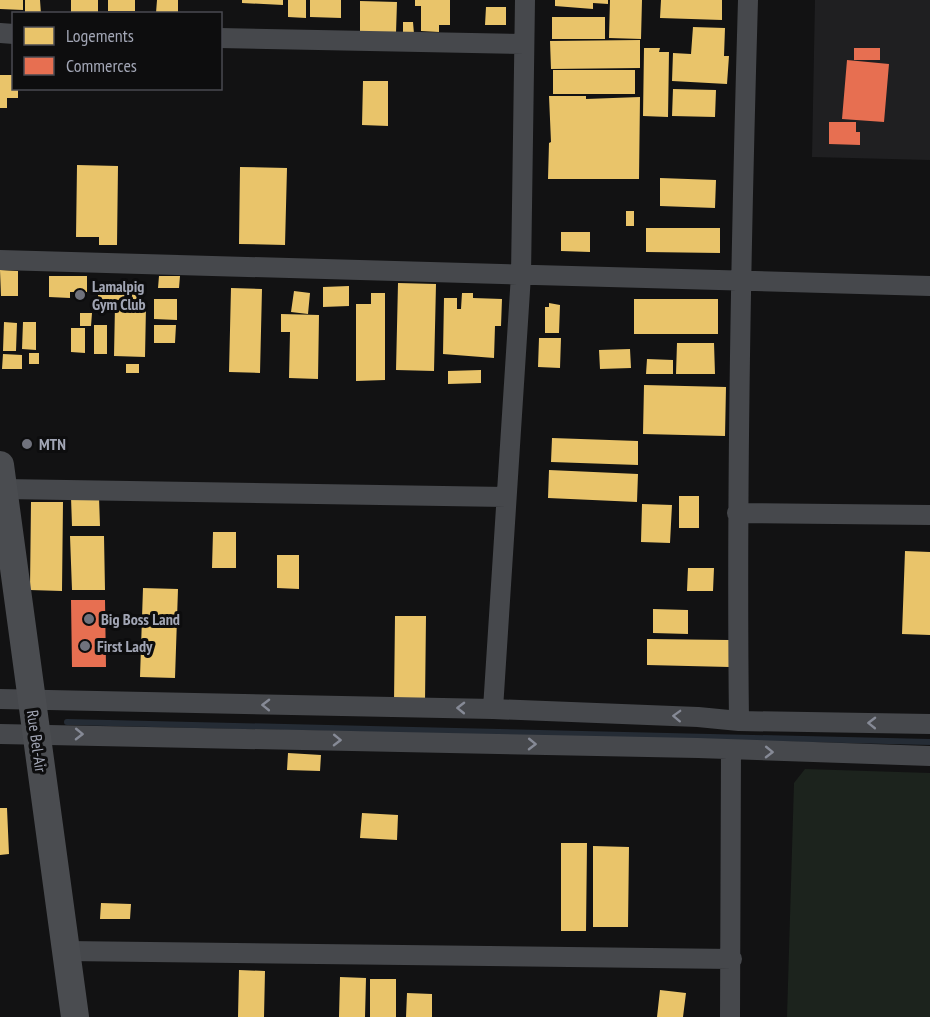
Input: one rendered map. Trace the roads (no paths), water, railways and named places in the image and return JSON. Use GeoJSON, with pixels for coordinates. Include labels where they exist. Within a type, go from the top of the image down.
{"type":"FeatureCollection","features":[{"type":"Feature","properties":{"kind":"main road","name":"Rue Bel-Air"},"geometry":{"type":"LineString","coordinates":[[2,477],[75,1017]]}},
{"type":"Feature","properties":{"kind":"street"},"geometry":{"type":"LineString","coordinates":[[494,709],[521,275],[525,0]]}},
{"type":"Feature","properties":{"kind":"street"},"geometry":{"type":"LineString","coordinates":[[739,721],[737,513],[740,282],[748,0]]}},
{"type":"Feature","properties":{"kind":"street"},"geometry":{"type":"LineString","coordinates":[[222,38],[524,44]]}},
{"type":"Feature","properties":{"kind":"street"},"geometry":{"type":"LineString","coordinates":[[0,260],[930,286]]}},
{"type":"Feature","properties":{"kind":"street"},"geometry":{"type":"LineString","coordinates":[[2,477],[506,497]]}},
{"type":"Feature","properties":{"kind":"street"},"geometry":{"type":"LineString","coordinates":[[737,513],[930,515]]}},
{"type":"Feature","properties":{"kind":"street"},"geometry":{"type":"LineString","coordinates":[[0,699],[494,709],[698,717],[739,721],[930,724]]}},
{"type":"Feature","properties":{"kind":"street"},"geometry":{"type":"LineString","coordinates":[[0,734],[698,748],[731,751],[930,756]]}},
{"type":"Feature","properties":{"kind":"street"},"geometry":{"type":"LineString","coordinates":[[730,1017],[731,751]]}},
{"type":"Feature","properties":{"kind":"street"},"geometry":{"type":"LineString","coordinates":[[66,951],[732,959]]}},
{"type":"Feature","properties":{"kind":"waterway"},"geometry":{"type":"LineString","coordinates":[[67,722],[930,742]]}},
{"type":"Feature","properties":{"kind":"place","name":"Lamalpig Gym Club"},"geometry":{"type":"Point","coordinates":[80,295]}},
{"type":"Feature","properties":{"kind":"place","name":"MTN"},"geometry":{"type":"Point","coordinates":[27,444]}},
{"type":"Feature","properties":{"kind":"place","name":"Big Boss Land"},"geometry":{"type":"Point","coordinates":[89,619]}},
{"type":"Feature","properties":{"kind":"place","name":"First Lady"},"geometry":{"type":"Point","coordinates":[85,646]}}]}
